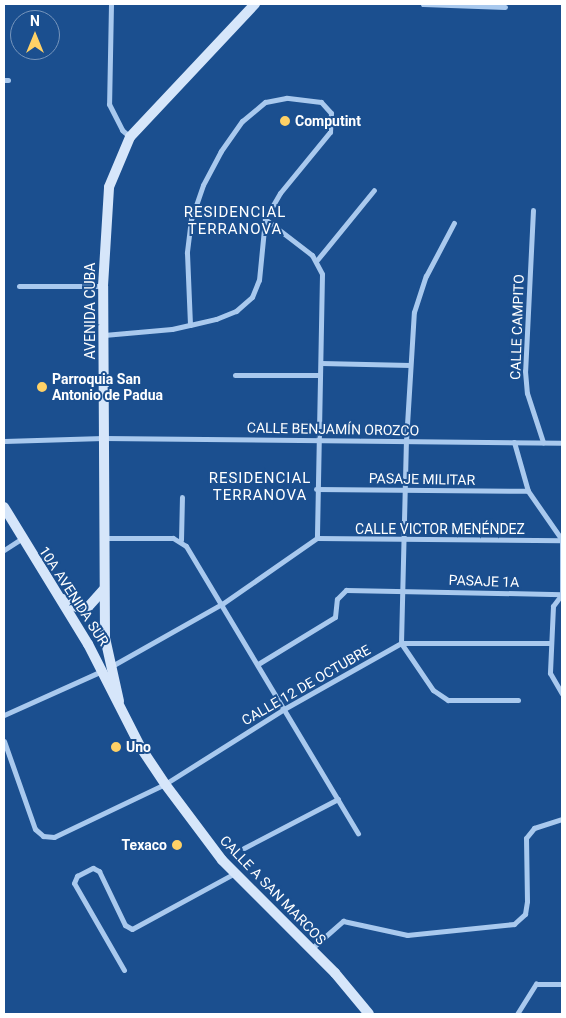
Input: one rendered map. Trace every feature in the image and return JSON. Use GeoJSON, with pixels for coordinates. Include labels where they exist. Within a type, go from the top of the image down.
{"type":"FeatureCollection","features":[{"type":"Feature","properties":{"kind":"main road","name":"AVENIDA CUBA"},"geometry":{"type":"LineString","coordinates":[[119,701],[108,668],[104,589],[103,286],[109,188],[130,137],[255,4]]}},
{"type":"Feature","properties":{"kind":"main road","name":"10A AVENIDA SUR"},"geometry":{"type":"LineString","coordinates":[[4,507],[21,539],[108,668]]}},
{"type":"Feature","properties":{"kind":"main road"},"geometry":{"type":"LineString","coordinates":[[60,597],[77,607],[88,607],[104,589]]}},
{"type":"Feature","properties":{"kind":"main road","name":"CALLE A SAN MARCOS"},"geometry":{"type":"LineString","coordinates":[[119,701],[142,748],[165,784],[235,873],[310,949],[369,1014]]}},
{"type":"Feature","properties":{"kind":"street"},"geometry":{"type":"LineString","coordinates":[[110,4],[109,104],[122,130],[130,137]]}},
{"type":"Feature","properties":{"kind":"street"},"geometry":{"type":"LineString","coordinates":[[423,4],[505,7]]}},
{"type":"Feature","properties":{"kind":"street"},"geometry":{"type":"LineString","coordinates":[[104,335],[190,325],[236,311],[252,297],[260,280],[265,219],[280,193],[330,132],[331,113],[322,102],[286,98],[265,102],[242,121],[221,151],[203,185],[192,219],[187,253],[190,325]]}},
{"type":"Feature","properties":{"kind":"street"},"geometry":{"type":"LineString","coordinates":[[317,260],[374,190]]}},
{"type":"Feature","properties":{"kind":"street","name":"CALLE CAMPITO"},"geometry":{"type":"LineString","coordinates":[[533,210],[525,371],[526,393],[543,442]]}},
{"type":"Feature","properties":{"kind":"street"},"geometry":{"type":"LineString","coordinates":[[4,715],[108,668],[222,604],[317,538],[316,489],[322,274],[317,260],[265,219]]}},
{"type":"Feature","properties":{"kind":"street"},"geometry":{"type":"LineString","coordinates":[[454,223],[419,295],[414,312],[406,441],[402,643],[433,690],[448,700],[518,700]]}},
{"type":"Feature","properties":{"kind":"street"},"geometry":{"type":"LineString","coordinates":[[18,286],[103,286]]}},
{"type":"Feature","properties":{"kind":"street"},"geometry":{"type":"LineString","coordinates":[[321,363],[410,365]]}},
{"type":"Feature","properties":{"kind":"street"},"geometry":{"type":"LineString","coordinates":[[234,375],[320,375]]}},
{"type":"Feature","properties":{"kind":"street","name":"CALLE BENJAMÍN OROZCO"},"geometry":{"type":"LineString","coordinates":[[4,441],[104,438],[562,443]]}},
{"type":"Feature","properties":{"kind":"street"},"geometry":{"type":"LineString","coordinates":[[514,442],[528,491],[559,531],[562,540],[562,594],[553,606],[550,673],[562,694]]}},
{"type":"Feature","properties":{"kind":"street","name":"PASAJE MILITAR"},"geometry":{"type":"LineString","coordinates":[[316,489],[528,491]]}},
{"type":"Feature","properties":{"kind":"street"},"geometry":{"type":"LineString","coordinates":[[182,496],[180,540],[222,604],[358,833]]}},
{"type":"Feature","properties":{"kind":"street"},"geometry":{"type":"LineString","coordinates":[[104,538],[180,540]]}},
{"type":"Feature","properties":{"kind":"street","name":"CALLE VICTOR MENÉNDEZ"},"geometry":{"type":"LineString","coordinates":[[317,538],[404,541],[562,540]]}},
{"type":"Feature","properties":{"kind":"street"},"geometry":{"type":"LineString","coordinates":[[4,550],[21,539]]}},
{"type":"Feature","properties":{"kind":"street","name":"PASAJE 1A"},"geometry":{"type":"LineString","coordinates":[[258,664],[335,617],[337,599],[346,590],[404,589],[562,594]]}},
{"type":"Feature","properties":{"kind":"street"},"geometry":{"type":"LineString","coordinates":[[402,643],[551,643]]}},
{"type":"Feature","properties":{"kind":"street","name":"CALLE 12 DE OCTUBRE"},"geometry":{"type":"LineString","coordinates":[[4,741],[35,829],[43,836],[54,837],[165,784],[284,709],[402,643]]}},
{"type":"Feature","properties":{"kind":"street"},"geometry":{"type":"LineString","coordinates":[[244,848],[338,799]]}},
{"type":"Feature","properties":{"kind":"street"},"geometry":{"type":"LineString","coordinates":[[310,949],[343,921],[407,935],[514,924],[525,914],[528,901],[526,838],[534,828],[562,819]]}},
{"type":"Feature","properties":{"kind":"street"},"geometry":{"type":"LineString","coordinates":[[124,970],[74,883],[77,876],[93,868],[98,871],[125,925],[132,928],[235,873]]}},
{"type":"Feature","properties":{"kind":"street"},"geometry":{"type":"LineString","coordinates":[[517,1014],[529,990],[536,984],[545,982],[562,984]]}},
{"type":"Feature","properties":{"kind":"place","name":"Computint"},"geometry":{"type":"Point","coordinates":[285,121]}},
{"type":"Feature","properties":{"kind":"place","name":"Parroquia San Antonio de Padua"},"geometry":{"type":"Point","coordinates":[42,387]}},
{"type":"Feature","properties":{"kind":"place","name":"Uno"},"geometry":{"type":"Point","coordinates":[116,747]}},
{"type":"Feature","properties":{"kind":"place","name":"Texaco"},"geometry":{"type":"Point","coordinates":[177,845]}},
{"type":"Feature","properties":{"kind":"district","name":"RESIDENCIAL TERRANOVA"},"geometry":{"type":"Point","coordinates":[235,220]}},
{"type":"Feature","properties":{"kind":"district","name":"RESIDENCIAL TERRANOVA"},"geometry":{"type":"Point","coordinates":[260,486]}}]}
